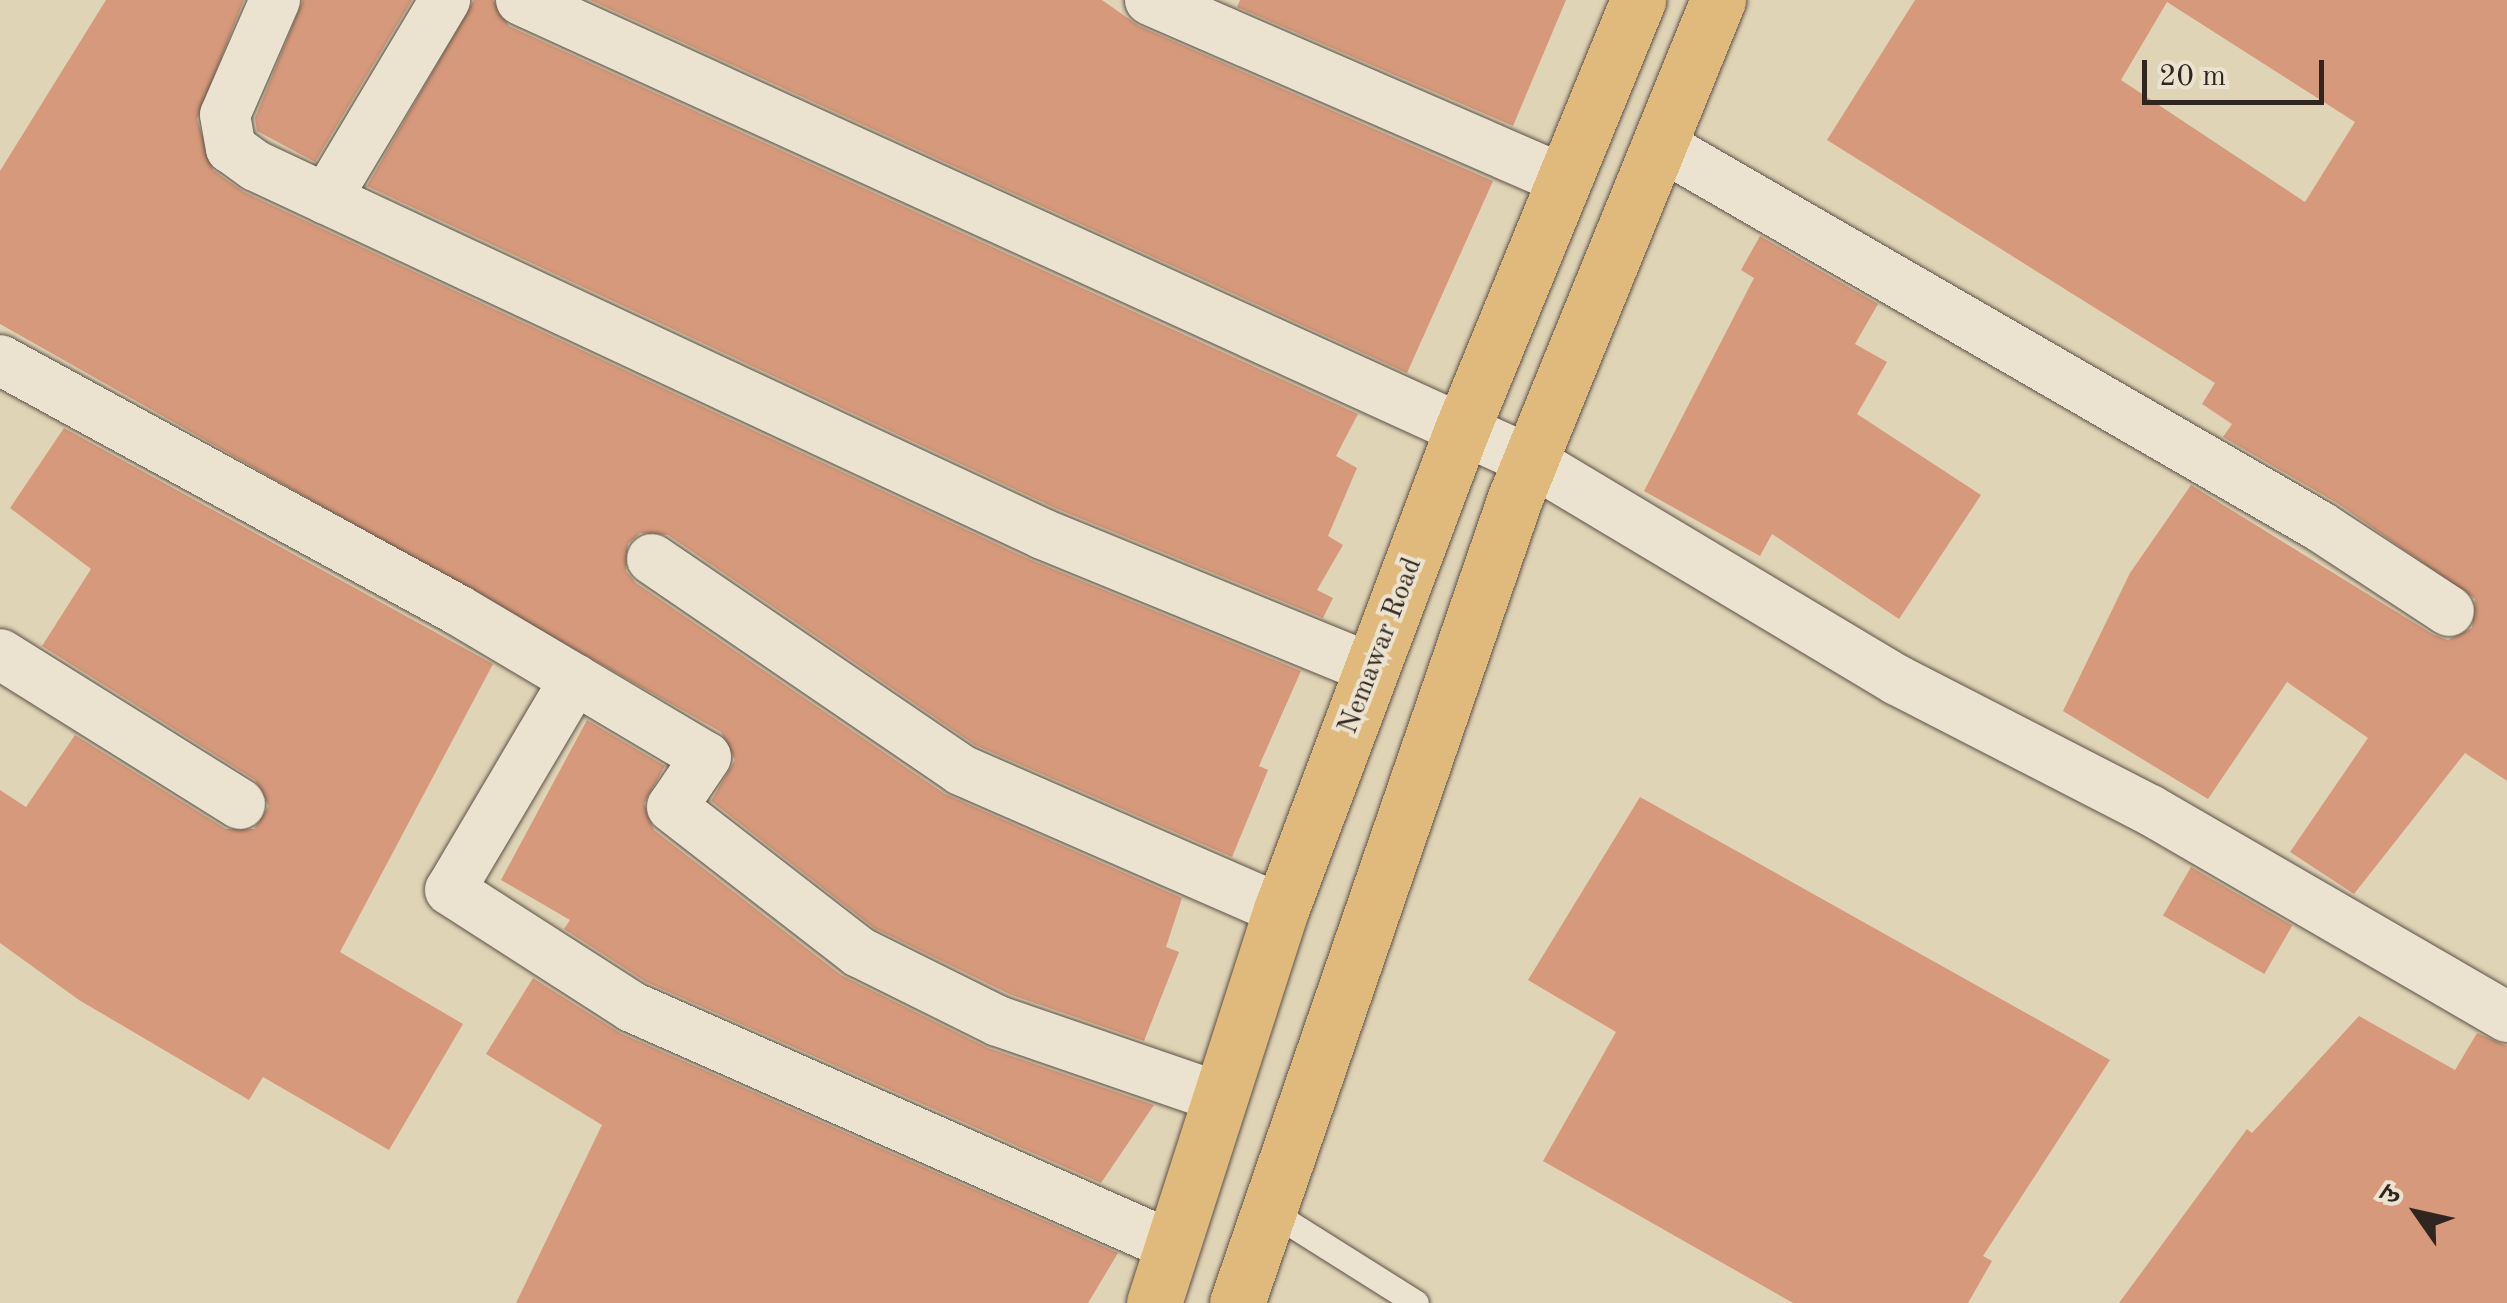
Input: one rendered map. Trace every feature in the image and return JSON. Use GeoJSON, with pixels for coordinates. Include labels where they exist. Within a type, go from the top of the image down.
{"type":"FeatureCollection","features":[{"type":"Feature","properties":{"kind":"highway","name":"Nemawar Road"},"geometry":{"type":"LineString","coordinates":[[1154,1303],[1281,910],[1461,432],[1638,0]]}},
{"type":"Feature","properties":{"kind":"highway"},"geometry":{"type":"LineString","coordinates":[[1237,1303],[1530,461],[1662,146],[1718,0]]}},
{"type":"Feature","properties":{"kind":"street"},"geometry":{"type":"LineString","coordinates":[[275,0],[225,115],[231,148],[326,200],[809,419],[1042,534],[1372,669]]}},
{"type":"Feature","properties":{"kind":"street"},"geometry":{"type":"LineString","coordinates":[[326,200],[445,0]]}},
{"type":"Feature","properties":{"kind":"street"},"geometry":{"type":"LineString","coordinates":[[521,0],[1530,461],[1897,680],[2150,810],[2507,1017]]}},
{"type":"Feature","properties":{"kind":"street"},"geometry":{"type":"LineString","coordinates":[[1178,5],[1564,180]]}},
{"type":"Feature","properties":{"kind":"street"},"geometry":{"type":"LineString","coordinates":[[1662,146],[2321,528],[2449,610]]}},
{"type":"Feature","properties":{"kind":"street"},"geometry":{"type":"LineString","coordinates":[[5,375],[575,679],[706,757],[672,807],[859,952],[998,1020],[1220,1097]]}},
{"type":"Feature","properties":{"kind":"street"},"geometry":{"type":"LineString","coordinates":[[652,559],[961,770],[1281,910]]}},
{"type":"Feature","properties":{"kind":"street"},"geometry":{"type":"LineString","coordinates":[[0,654],[240,804]]}},
{"type":"Feature","properties":{"kind":"street"},"geometry":{"type":"LineString","coordinates":[[575,679],[450,890],[632,1007],[1172,1246]]}},
{"type":"Feature","properties":{"kind":"lane"},"geometry":{"type":"LineString","coordinates":[[1267,1209],[1416,1303]]}},
{"type":"Feature","properties":{"kind":"building"},"geometry":{"type":"Polygon","coordinates":[[[106,0],[244,0],[197,119],[213,170],[244,192],[1031,560],[1301,671],[1259,766],[1268,770],[1232,857],[975,745],[668,535],[640,533],[628,544],[626,571],[636,583],[945,794],[1182,898],[1166,947],[1179,952],[1144,1041],[1009,994],[874,928],[711,801],[735,760],[721,732],[0,324],[0,171],[106,0]]]}},
{"type":"Feature","properties":{"kind":"building"},"geometry":{"type":"Polygon","coordinates":[[[303,0],[412,0],[315,162],[257,131],[255,118],[303,0]]]}},
{"type":"Feature","properties":{"kind":"building"},"geometry":{"type":"Polygon","coordinates":[[[474,0],[493,0],[509,26],[1358,414],[1336,456],[1357,468],[1328,536],[1343,545],[1317,590],[1333,598],[1323,618],[1055,508],[367,186],[474,0]]]}},
{"type":"Feature","properties":{"kind":"building"},"geometry":{"type":"Polygon","coordinates":[[[590,0],[1102,0],[1139,26],[1493,181],[1407,373],[590,0]]]}},
{"type":"Feature","properties":{"kind":"building"},"geometry":{"type":"Polygon","coordinates":[[[1240,0],[1566,0],[1513,126],[1237,7],[1240,0]]]}},
{"type":"Feature","properties":{"kind":"building"},"geometry":{"type":"Polygon","coordinates":[[[1915,0],[2507,0],[2507,781],[2465,753],[2354,894],[2290,852],[2368,738],[2287,682],[2208,799],[2063,711],[2130,573],[2191,485],[2434,635],[2448,640],[2472,628],[2475,599],[2337,503],[2223,437],[2232,424],[2202,404],[2215,383],[1827,140],[1915,0]],[[2167,2],[2121,80],[2305,202],[2355,122],[2167,2]]]}},
{"type":"Feature","properties":{"kind":"building"},"geometry":{"type":"Polygon","coordinates":[[[1760,236],[1878,304],[1855,344],[1887,362],[1857,414],[1981,495],[1899,619],[1772,534],[1760,556],[1644,491],[1754,278],[1741,270],[1760,236]]]}},
{"type":"Feature","properties":{"kind":"building"},"geometry":{"type":"Polygon","coordinates":[[[64,428],[493,664],[340,952],[463,1024],[389,1150],[263,1077],[249,1100],[79,1000],[0,943],[0,790],[26,807],[75,735],[226,829],[254,829],[269,806],[255,780],[42,646],[91,569],[10,508],[64,428]]]}},
{"type":"Feature","properties":{"kind":"building"},"geometry":{"type":"Polygon","coordinates":[[[587,720],[665,766],[644,803],[654,830],[841,975],[988,1048],[1154,1105],[1101,1183],[646,982],[564,929],[570,920],[501,880],[587,720]]]}},
{"type":"Feature","properties":{"kind":"building"},"geometry":{"type":"Polygon","coordinates":[[[1640,797],[2110,1060],[1983,1256],[1992,1261],[1968,1303],[1793,1303],[1543,1161],[1616,1032],[1528,980],[1640,797]]]}},
{"type":"Feature","properties":{"kind":"building"},"geometry":{"type":"Polygon","coordinates":[[[2191,867],[2292,926],[2264,974],[2163,915],[2191,867]]]}},
{"type":"Feature","properties":{"kind":"building"},"geometry":{"type":"Polygon","coordinates":[[[533,978],[620,1033],[1118,1253],[1088,1303],[516,1303],[602,1125],[486,1054],[533,978]]]}},
{"type":"Feature","properties":{"kind":"building"},"geometry":{"type":"Polygon","coordinates":[[[2359,1016],[2455,1070],[2477,1033],[2507,1046],[2507,1303],[2119,1303],[2247,1129],[2252,1133],[2359,1016]]]}}]}
